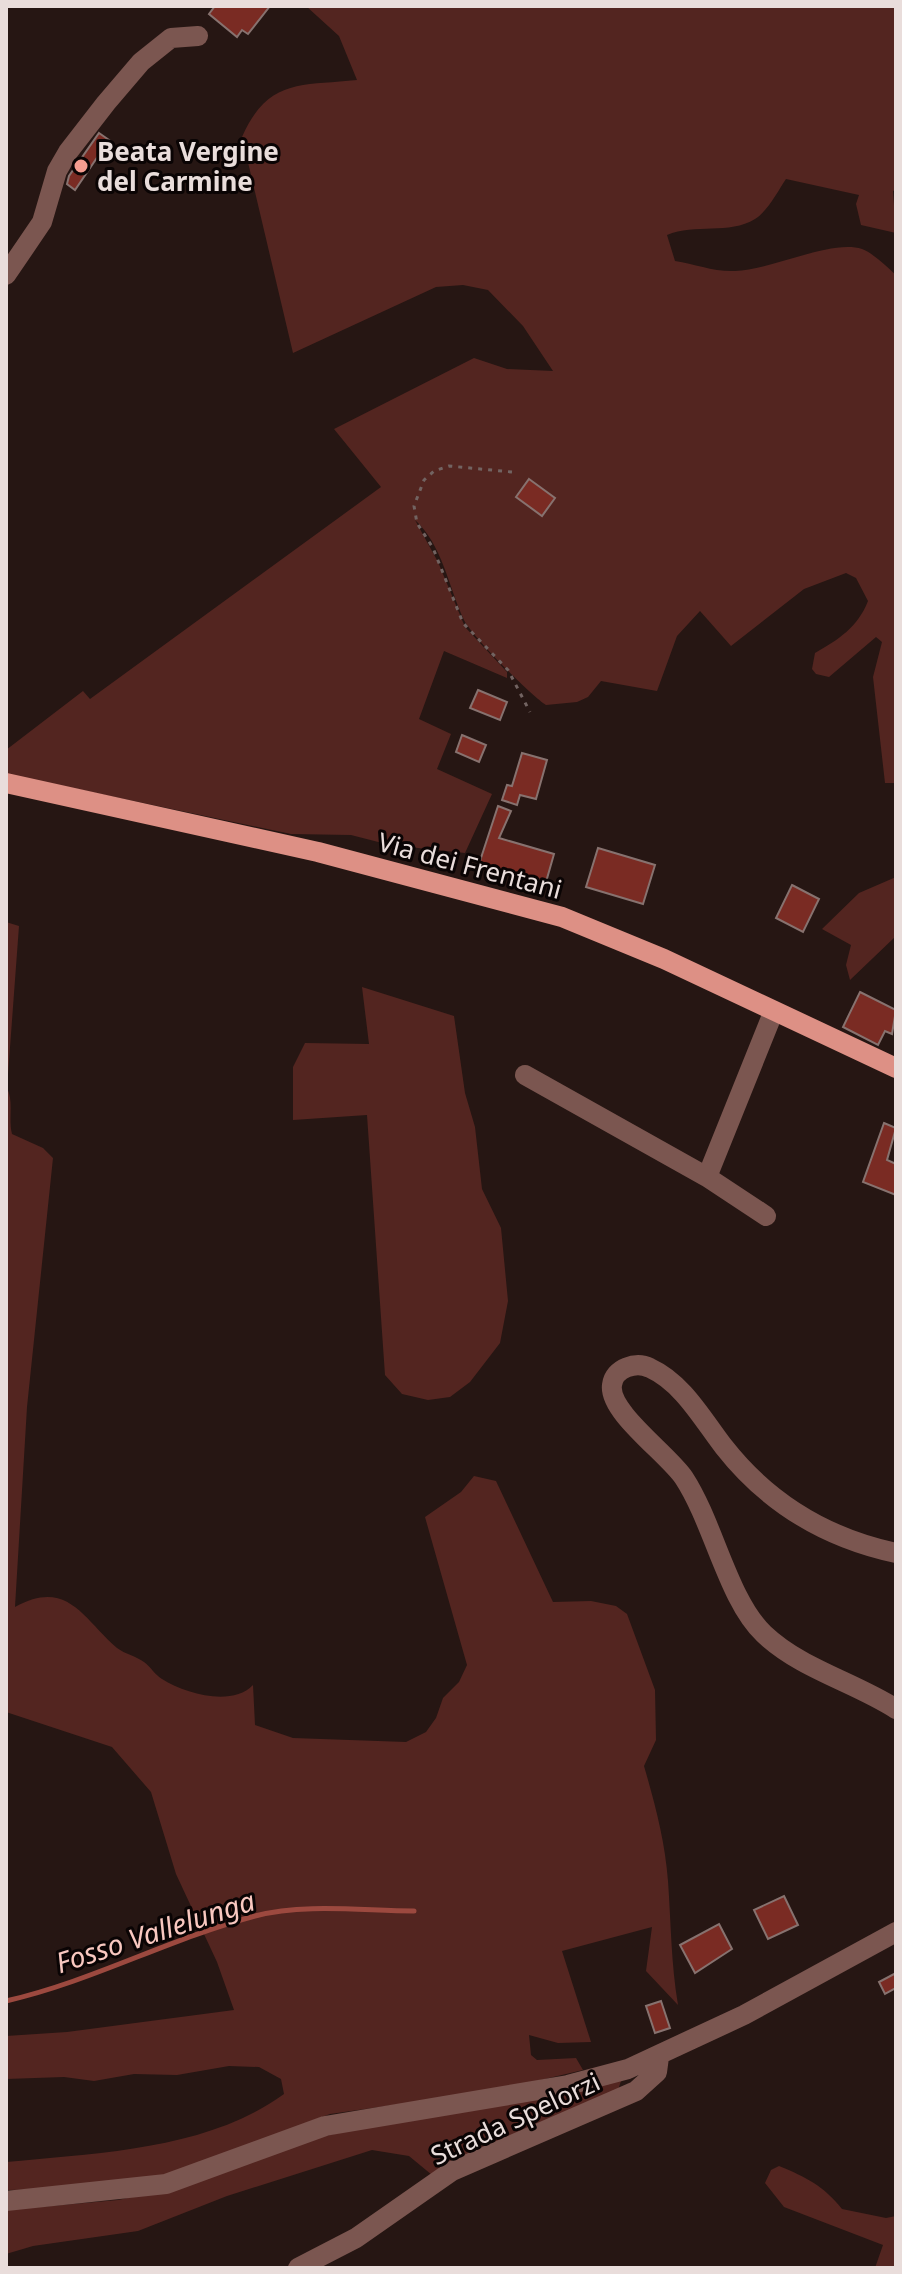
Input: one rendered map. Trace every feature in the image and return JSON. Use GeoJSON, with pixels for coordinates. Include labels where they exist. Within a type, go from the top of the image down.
{"type":"FeatureCollection","features":[{"type":"Feature","properties":{"kind":"main road","name":"Via dei Frentani"},"geometry":{"type":"LineString","coordinates":[[6,783],[318,852],[562,917],[664,959],[773,1013],[896,1068]]}},
{"type":"Feature","properties":{"kind":"street"},"geometry":{"type":"LineString","coordinates":[[6,275],[42,222],[57,171],[68,152],[106,103],[141,62],[171,38],[198,36]]}},
{"type":"Feature","properties":{"kind":"street"},"geometry":{"type":"LineString","coordinates":[[707,1177],[773,1013]]}},
{"type":"Feature","properties":{"kind":"street"},"geometry":{"type":"LineString","coordinates":[[525,1075],[707,1177],[766,1216]]}},
{"type":"Feature","properties":{"kind":"street"},"geometry":{"type":"LineString","coordinates":[[896,1553],[849,1540],[774,1501],[744,1472],[665,1376],[651,1368],[635,1365],[614,1378],[611,1390],[616,1407],[660,1448],[692,1491],[754,1625],[792,1655],[896,1709]]}},
{"type":"Feature","properties":{"kind":"street"},"geometry":{"type":"LineString","coordinates":[[6,2201],[166,2184],[325,2126],[568,2085],[659,2057],[896,1932]]}},
{"type":"Feature","properties":{"kind":"street","name":"Strada Spelorzi"},"geometry":{"type":"LineString","coordinates":[[298,2268],[356,2238],[452,2171],[636,2091],[657,2072],[659,2057]]}},
{"type":"Feature","properties":{"kind":"path"},"geometry":{"type":"LineString","coordinates":[[512,472],[449,466],[434,471],[416,493],[414,506],[417,523],[433,548],[463,623],[508,670],[530,712]]}},
{"type":"Feature","properties":{"kind":"shaded area"},"geometry":{"type":"Polygon","coordinates":[[[306,6],[896,6],[896,190],[893,191],[896,233],[861,225],[856,204],[859,195],[786,179],[764,211],[745,224],[667,235],[675,261],[712,269],[750,269],[818,251],[849,247],[866,251],[896,275],[896,783],[885,783],[873,677],[882,642],[876,637],[829,677],[816,674],[812,669],[815,653],[846,632],[864,610],[868,601],[856,578],[846,573],[804,589],[731,646],[700,611],[677,636],[657,691],[601,681],[588,697],[577,702],[546,705],[502,665],[469,628],[432,541],[415,520],[438,562],[465,627],[507,672],[507,678],[444,651],[419,719],[451,734],[437,769],[492,794],[465,853],[390,845],[351,835],[291,834],[6,774],[6,750],[83,691],[90,699],[381,487],[334,429],[474,358],[507,369],[553,371],[523,326],[488,290],[463,285],[436,287],[293,353],[242,137],[263,104],[275,95],[303,85],[357,80],[339,36],[306,6]]]}},
{"type":"Feature","properties":{"kind":"shaded area"},"geometry":{"type":"Polygon","coordinates":[[[896,877],[896,936],[850,980],[846,965],[851,945],[822,929],[859,893],[896,877]]]}},
{"type":"Feature","properties":{"kind":"shaded area"},"geometry":{"type":"Polygon","coordinates":[[[6,922],[19,926],[7,1088],[12,1134],[43,1148],[53,1158],[27,1407],[15,1607],[33,1599],[49,1597],[62,1600],[84,1615],[117,1648],[144,1662],[162,1679],[183,1689],[221,1697],[244,1692],[253,1685],[255,1725],[293,1738],[406,1742],[426,1732],[436,1718],[443,1698],[459,1682],[467,1665],[425,1517],[461,1492],[474,1476],[496,1481],[553,1602],[591,1601],[616,1606],[627,1614],[655,1690],[656,1740],[644,1766],[665,1852],[678,2005],[646,1971],[652,1927],[562,1951],[591,2042],[558,2043],[529,2035],[531,2055],[537,2060],[576,2058],[583,2070],[499,2090],[330,2114],[165,2176],[72,2189],[6,2190],[6,2162],[114,2151],[186,2138],[254,2113],[284,2094],[281,2079],[259,2067],[229,2066],[177,2075],[134,2074],[94,2081],[64,2077],[6,2079],[6,2036],[67,2032],[234,2010],[217,1962],[176,1874],[151,1792],[112,1747],[6,1712],[6,922]]]}},
{"type":"Feature","properties":{"kind":"shaded area"},"geometry":{"type":"Polygon","coordinates":[[[362,987],[454,1016],[465,1093],[475,1127],[482,1189],[501,1228],[508,1301],[500,1343],[470,1382],[450,1397],[428,1400],[402,1394],[385,1375],[367,1115],[293,1120],[293,1067],[305,1043],[369,1044],[362,987]]]}},
{"type":"Feature","properties":{"kind":"shaded area"},"geometry":{"type":"Polygon","coordinates":[[[623,2075],[618,2090],[432,2175],[409,2156],[372,2150],[227,2196],[138,2231],[33,2246],[6,2254],[6,2210],[118,2200],[179,2187],[295,2142],[623,2075]]]}},
{"type":"Feature","properties":{"kind":"shaded area"},"geometry":{"type":"Polygon","coordinates":[[[779,2166],[814,2183],[842,2209],[886,2218],[896,2216],[896,2268],[875,2268],[883,2245],[784,2207],[765,2183],[771,2170],[779,2166]]]}},
{"type":"Feature","properties":{"kind":"building"},"geometry":{"type":"Polygon","coordinates":[[[215,6],[270,6],[248,34],[242,30],[237,37],[209,14],[215,6]]]}},
{"type":"Feature","properties":{"kind":"building","name":"Beata Vergine del Carmine"},"geometry":{"type":"Polygon","coordinates":[[[99,133],[109,140],[75,190],[67,184],[69,176],[99,133]]]}},
{"type":"Feature","properties":{"kind":"building"},"geometry":{"type":"Polygon","coordinates":[[[529,479],[555,498],[542,516],[516,497],[529,479]]]}},
{"type":"Feature","properties":{"kind":"building"},"geometry":{"type":"Polygon","coordinates":[[[478,690],[507,702],[500,720],[470,708],[478,690]]]}},
{"type":"Feature","properties":{"kind":"building"},"geometry":{"type":"Polygon","coordinates":[[[462,735],[486,745],[479,762],[456,752],[462,735]]]}},
{"type":"Feature","properties":{"kind":"building"},"geometry":{"type":"Polygon","coordinates":[[[522,753],[547,760],[536,799],[520,795],[517,805],[502,800],[507,785],[512,786],[522,753]]]}},
{"type":"Feature","properties":{"kind":"building"},"geometry":{"type":"Polygon","coordinates":[[[498,806],[511,811],[499,838],[554,854],[546,882],[479,864],[498,806]]]}},
{"type":"Feature","properties":{"kind":"building"},"geometry":{"type":"Polygon","coordinates":[[[598,848],[655,865],[643,904],[586,887],[598,848]]]}},
{"type":"Feature","properties":{"kind":"building"},"geometry":{"type":"Polygon","coordinates":[[[792,885],[819,899],[803,932],[776,918],[792,885]]]}},
{"type":"Feature","properties":{"kind":"building"},"geometry":{"type":"Polygon","coordinates":[[[860,992],[896,1010],[892,1034],[885,1031],[878,1045],[843,1027],[860,992]]]}},
{"type":"Feature","properties":{"kind":"building"},"geometry":{"type":"Polygon","coordinates":[[[884,1123],[896,1128],[887,1160],[896,1164],[896,1195],[863,1182],[884,1123]]]}},
{"type":"Feature","properties":{"kind":"building"},"geometry":{"type":"Polygon","coordinates":[[[784,1896],[798,1925],[768,1939],[754,1910],[784,1896]]]}},
{"type":"Feature","properties":{"kind":"building"},"geometry":{"type":"Polygon","coordinates":[[[719,1924],[732,1949],[695,1973],[680,1945],[719,1924]]]}},
{"type":"Feature","properties":{"kind":"building"},"geometry":{"type":"Polygon","coordinates":[[[896,1973],[896,1988],[885,1994],[879,1982],[896,1973]]]}},
{"type":"Feature","properties":{"kind":"building"},"geometry":{"type":"Polygon","coordinates":[[[661,2001],[670,2028],[655,2033],[646,2006],[661,2001]]]}},
{"type":"Feature","properties":{"kind":"waterway","name":"Fosso Vallelunga"},"geometry":{"type":"LineString","coordinates":[[6,2001],[69,1983],[192,1936],[255,1916],[314,1909],[414,1911]]}},
{"type":"Feature","properties":{"kind":"place","name":"Beata Vergine del Carmine"},"geometry":{"type":"Point","coordinates":[81,166]}}]}
